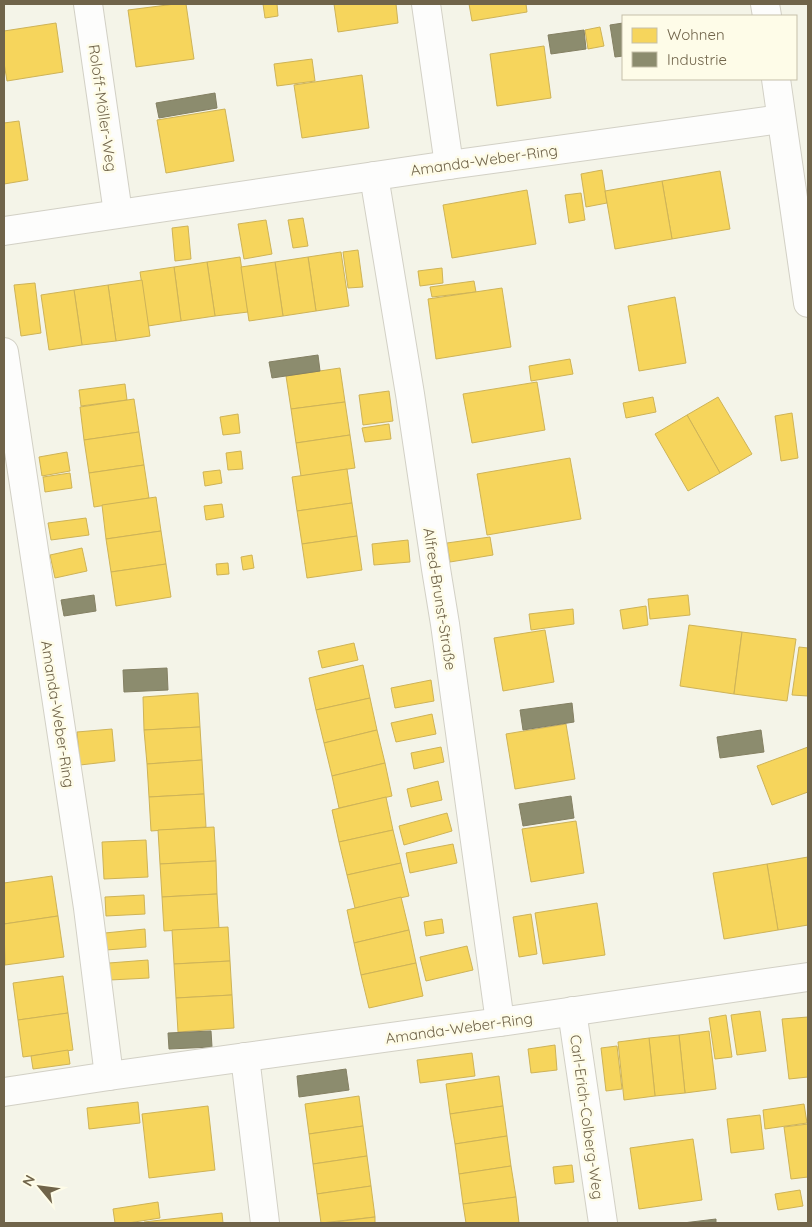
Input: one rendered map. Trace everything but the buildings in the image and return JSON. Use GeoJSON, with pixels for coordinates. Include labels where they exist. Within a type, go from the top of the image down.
{"type":"FeatureCollection","features":[{"type":"Feature","properties":{"kind":"street","name":"Roloff-Möller-Weg"},"geometry":{"type":"LineString","coordinates":[[88,4],[118,213]]}},
{"type":"Feature","properties":{"kind":"street"},"geometry":{"type":"LineString","coordinates":[[426,4],[449,165]]}},
{"type":"Feature","properties":{"kind":"street"},"geometry":{"type":"LineString","coordinates":[[776,80],[808,303]]}},
{"type":"Feature","properties":{"kind":"street","name":"Amanda-Weber-Ring"},"geometry":{"type":"LineString","coordinates":[[4,230],[781,118]]}},
{"type":"Feature","properties":{"kind":"street","name":"Alfred-Brunst-Straße"},"geometry":{"type":"LineString","coordinates":[[374,176],[445,624],[500,1022]]}},
{"type":"Feature","properties":{"kind":"street","name":"Amanda-Weber-Ring"},"geometry":{"type":"LineString","coordinates":[[4,352],[88,908],[108,1076]]}},
{"type":"Feature","properties":{"kind":"street","name":"Amanda-Weber-Ring"},"geometry":{"type":"LineString","coordinates":[[4,1092],[808,977]]}},
{"type":"Feature","properties":{"kind":"street","name":"Carl-Erich-Colberg-Weg"},"geometry":{"type":"LineString","coordinates":[[572,1012],[603,1223]]}},
{"type":"Feature","properties":{"kind":"street"},"geometry":{"type":"LineString","coordinates":[[245,1057],[265,1223]]}}]}
